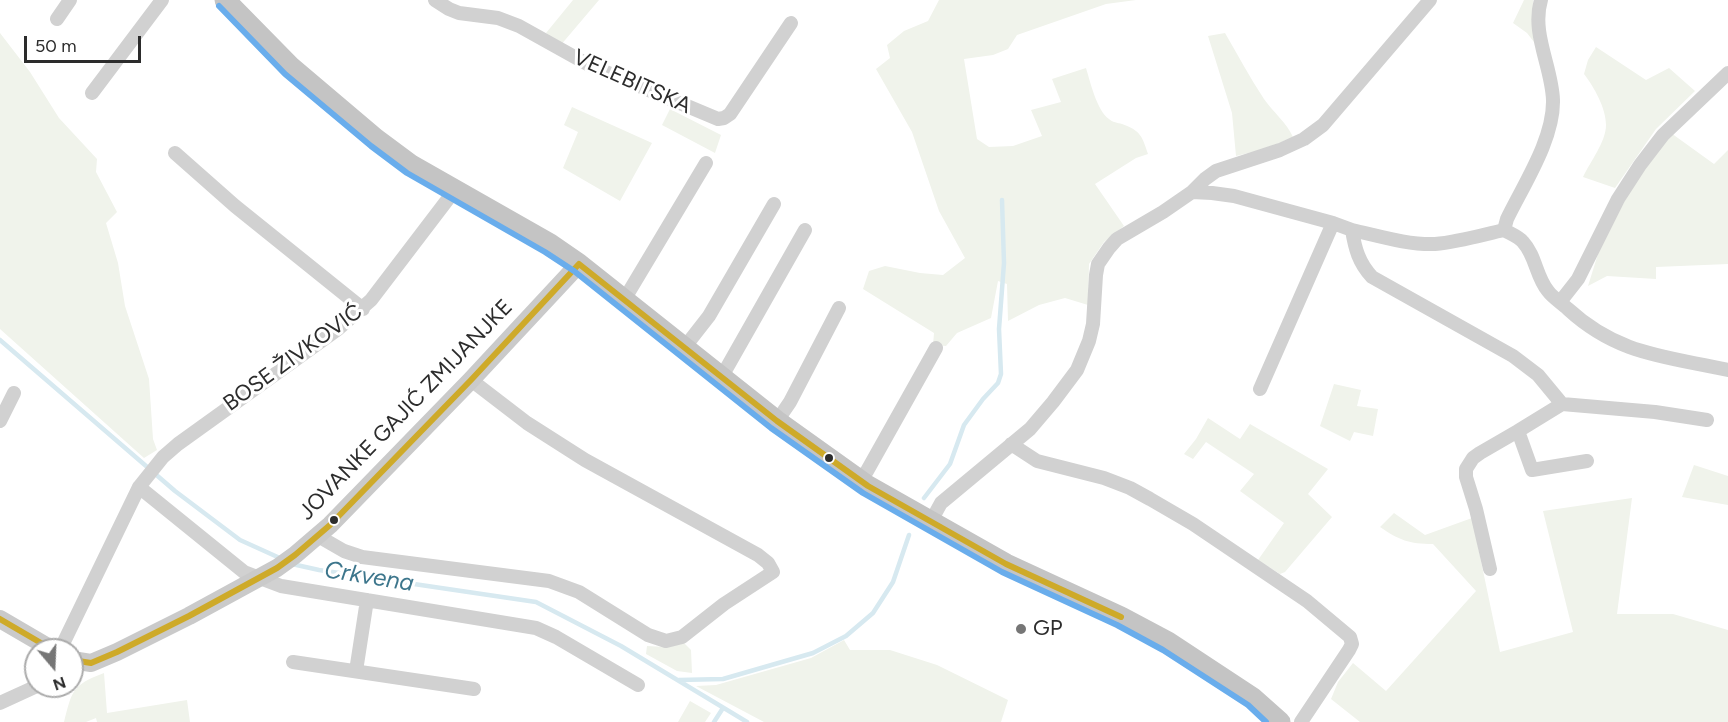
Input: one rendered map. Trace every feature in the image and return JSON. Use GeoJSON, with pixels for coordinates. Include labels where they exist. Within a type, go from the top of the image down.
{"type":"FeatureCollection","features":[{"type":"Feature","properties":{"kind":"main road"},"geometry":{"type":"LineString","coordinates":[[225,0],[291,67],[341,112],[411,165],[550,244],[579,264],[721,378],[859,480],[930,523],[1006,564],[1121,617],[1168,642],[1253,698],[1280,722]]}},
{"type":"Feature","properties":{"kind":"street"},"geometry":{"type":"LineString","coordinates":[[57,19],[70,0]]}},
{"type":"Feature","properties":{"kind":"street"},"geometry":{"type":"LineString","coordinates":[[93,93],[162,0]]}},
{"type":"Feature","properties":{"kind":"street","name":"VELEBITSKA"},"geometry":{"type":"LineString","coordinates":[[435,0],[459,13],[498,18],[519,26],[589,65],[718,119],[730,114],[791,23]]}},
{"type":"Feature","properties":{"kind":"street"},"geometry":{"type":"LineString","coordinates":[[930,523],[941,503],[1030,429],[1053,402],[1083,359],[1093,324],[1095,275],[1098,264],[1108,248],[1117,239],[1163,213],[1216,171],[1281,150],[1313,133],[1323,125],[1430,0]]}},
{"type":"Feature","properties":{"kind":"street"},"geometry":{"type":"LineString","coordinates":[[1504,230],[1507,219],[1541,149],[1552,119],[1551,87],[1540,35],[1541,0]]}},
{"type":"Feature","properties":{"kind":"street"},"geometry":{"type":"LineString","coordinates":[[1560,302],[1578,279],[1618,199],[1640,165],[1663,135],[1728,73]]}},
{"type":"Feature","properties":{"kind":"street"},"geometry":{"type":"LineString","coordinates":[[175,153],[234,206],[363,309]]}},
{"type":"Feature","properties":{"kind":"street"},"geometry":{"type":"LineString","coordinates":[[624,300],[706,163]]}},
{"type":"Feature","properties":{"kind":"street","name":"BOSE ŽIVKOVIĆ"},"geometry":{"type":"LineString","coordinates":[[142,483],[163,458],[194,431],[363,309],[448,199],[453,189]]}},
{"type":"Feature","properties":{"kind":"street"},"geometry":{"type":"LineString","coordinates":[[1192,192],[1234,196],[1394,240],[1427,244],[1456,241],[1504,230],[1522,240],[1527,247],[1540,280],[1548,292],[1598,333],[1630,348],[1654,355],[1728,370]]}},
{"type":"Feature","properties":{"kind":"street"},"geometry":{"type":"LineString","coordinates":[[684,348],[709,316],[774,204]]}},
{"type":"Feature","properties":{"kind":"street"},"geometry":{"type":"LineString","coordinates":[[1260,390],[1333,223]]}},
{"type":"Feature","properties":{"kind":"street"},"geometry":{"type":"LineString","coordinates":[[721,378],[805,230]]}},
{"type":"Feature","properties":{"kind":"street"},"geometry":{"type":"LineString","coordinates":[[1352,230],[1358,258],[1372,278],[1513,356],[1538,375],[1562,404]]}},
{"type":"Feature","properties":{"kind":"street","name":"JOVANKE GAJIĆ ZMIJANJKE"},"geometry":{"type":"LineString","coordinates":[[84,663],[95,661],[189,616],[277,568],[295,555],[318,536],[471,380],[579,264]]}},
{"type":"Feature","properties":{"kind":"street"},"geometry":{"type":"LineString","coordinates":[[777,421],[790,402],[839,308]]}},
{"type":"Feature","properties":{"kind":"street"},"geometry":{"type":"LineString","coordinates":[[859,480],[867,471],[936,348]]}},
{"type":"Feature","properties":{"kind":"street"},"geometry":{"type":"LineString","coordinates":[[318,536],[344,551],[362,557],[521,576],[564,585],[648,634],[661,640],[672,641],[682,637],[724,604],[773,572],[768,563],[758,555],[585,460],[527,423],[471,380]]}},
{"type":"Feature","properties":{"kind":"street"},"geometry":{"type":"LineString","coordinates":[[0,421],[14,393]]}},
{"type":"Feature","properties":{"kind":"street"},"geometry":{"type":"LineString","coordinates":[[1490,569],[1466,477],[1466,469],[1473,458],[1480,453],[1562,404],[1654,412],[1707,420]]}},
{"type":"Feature","properties":{"kind":"street"},"geometry":{"type":"LineString","coordinates":[[1518,431],[1532,470],[1587,461]]}},
{"type":"Feature","properties":{"kind":"street"},"geometry":{"type":"LineString","coordinates":[[1011,444],[1037,461],[1104,478],[1150,499],[1192,524],[1306,601],[1350,638],[1352,644],[1349,650],[1300,722]]}},
{"type":"Feature","properties":{"kind":"street"},"geometry":{"type":"LineString","coordinates":[[66,638],[142,483],[244,572],[258,578],[281,586],[547,631],[639,685]]}},
{"type":"Feature","properties":{"kind":"street"},"geometry":{"type":"LineString","coordinates":[[356,671],[367,600]]}},
{"type":"Feature","properties":{"kind":"street"},"geometry":{"type":"LineString","coordinates":[[0,619],[32,638]]}},
{"type":"Feature","properties":{"kind":"street"},"geometry":{"type":"LineString","coordinates":[[293,662],[474,689]]}},
{"type":"Feature","properties":{"kind":"street"},"geometry":{"type":"LineString","coordinates":[[0,703],[24,692]]}},
{"type":"Feature","properties":{"kind":"shaded area"},"geometry":{"type":"Polygon","coordinates":[[[573,0],[599,0],[560,46],[546,33],[573,0]]]}},
{"type":"Feature","properties":{"kind":"shaded area"},"geometry":{"type":"Polygon","coordinates":[[[939,0],[1136,0],[1106,4],[1017,35],[1008,49],[993,55],[964,59],[977,139],[989,147],[1013,146],[1042,136],[1031,110],[1061,102],[1052,79],[1086,68],[1094,95],[1105,115],[1112,121],[1137,132],[1148,154],[1136,158],[1095,184],[1124,226],[1104,242],[1089,264],[1088,305],[1065,298],[1039,305],[1008,321],[1007,284],[998,281],[991,318],[957,333],[946,346],[933,345],[934,333],[863,289],[869,271],[885,266],[943,275],[965,258],[939,211],[912,132],[876,69],[890,58],[887,45],[904,31],[928,21],[939,0]]]}},
{"type":"Feature","properties":{"kind":"shaded area"},"geometry":{"type":"Polygon","coordinates":[[[1524,0],[1533,0],[1537,46],[1527,33],[1513,23],[1524,0]]]}},
{"type":"Feature","properties":{"kind":"shaded area"},"geometry":{"type":"Polygon","coordinates":[[[0,33],[30,72],[59,118],[97,159],[96,172],[117,212],[106,223],[118,263],[125,306],[149,379],[153,439],[157,450],[144,458],[0,329],[0,33]]]}},
{"type":"Feature","properties":{"kind":"shaded area"},"geometry":{"type":"Polygon","coordinates":[[[1225,33],[1264,99],[1293,137],[1265,149],[1236,156],[1232,113],[1208,36],[1225,33]]]}},
{"type":"Feature","properties":{"kind":"shaded area"},"geometry":{"type":"Polygon","coordinates":[[[1596,47],[1646,80],[1669,68],[1695,91],[1656,129],[1615,188],[1583,177],[1601,145],[1606,125],[1599,98],[1584,74],[1588,60],[1596,47]]]}},
{"type":"Feature","properties":{"kind":"shaded area"},"geometry":{"type":"Polygon","coordinates":[[[572,107],[652,143],[620,201],[563,168],[578,132],[564,125],[572,107]]]}},
{"type":"Feature","properties":{"kind":"shaded area"},"geometry":{"type":"Polygon","coordinates":[[[670,109],[721,135],[715,153],[662,125],[670,109]]]}},
{"type":"Feature","properties":{"kind":"shaded area"},"geometry":{"type":"Polygon","coordinates":[[[1671,133],[1714,164],[1728,150],[1728,264],[1656,267],[1656,279],[1607,276],[1588,286],[1602,241],[1647,162],[1671,133]]]}},
{"type":"Feature","properties":{"kind":"shaded area"},"geometry":{"type":"Polygon","coordinates":[[[1334,384],[1361,390],[1357,406],[1378,409],[1373,436],[1354,432],[1350,441],[1320,426],[1334,384]]]}},
{"type":"Feature","properties":{"kind":"shaded area"},"geometry":{"type":"Polygon","coordinates":[[[1208,418],[1240,439],[1250,424],[1328,469],[1308,494],[1332,517],[1285,572],[1280,574],[1258,560],[1284,523],[1240,491],[1254,474],[1206,442],[1193,459],[1184,454],[1208,418]]]}},
{"type":"Feature","properties":{"kind":"shaded area"},"geometry":{"type":"Polygon","coordinates":[[[1694,465],[1728,476],[1728,505],[1682,497],[1694,465]]]}},
{"type":"Feature","properties":{"kind":"shaded area"},"geometry":{"type":"Polygon","coordinates":[[[1632,498],[1617,614],[1673,614],[1728,630],[1728,722],[1360,722],[1331,699],[1338,682],[1353,663],[1386,691],[1476,591],[1433,544],[1405,540],[1380,527],[1394,513],[1425,535],[1472,518],[1500,652],[1573,632],[1543,511],[1632,498]]]}},
{"type":"Feature","properties":{"kind":"shaded area"},"geometry":{"type":"Polygon","coordinates":[[[844,640],[850,650],[890,650],[937,665],[1008,700],[1001,722],[764,722],[696,686],[716,685],[811,658],[844,640]]]}},
{"type":"Feature","properties":{"kind":"shaded area"},"geometry":{"type":"Polygon","coordinates":[[[683,642],[691,650],[692,673],[677,671],[646,654],[647,646],[666,647],[683,642]]]}},
{"type":"Feature","properties":{"kind":"shaded area"},"geometry":{"type":"Polygon","coordinates":[[[104,673],[107,713],[187,700],[190,722],[97,722],[96,718],[86,722],[64,722],[71,698],[84,698],[85,681],[104,673]]]}},
{"type":"Feature","properties":{"kind":"shaded area"},"geometry":{"type":"Polygon","coordinates":[[[690,701],[711,713],[705,722],[678,722],[690,701]]]}},
{"type":"Feature","properties":{"kind":"waterway"},"geometry":{"type":"LineString","coordinates":[[924,498],[950,464],[964,425],[998,383],[1001,374],[999,329],[1004,263],[1002,200]]}},
{"type":"Feature","properties":{"kind":"waterway","name":"Crkvena"},"geometry":{"type":"LineString","coordinates":[[0,340],[175,491],[240,540],[282,559]]}},
{"type":"Feature","properties":{"kind":"waterway"},"geometry":{"type":"LineString","coordinates":[[679,680],[723,679],[813,653],[846,636],[873,613],[893,582],[909,535]]}},
{"type":"Feature","properties":{"kind":"waterway","name":"Crkvena"},"geometry":{"type":"LineString","coordinates":[[292,564],[536,602],[621,646],[747,722]]}},
{"type":"Feature","properties":{"kind":"waterway"},"geometry":{"type":"LineString","coordinates":[[714,722],[723,708]]}},
{"type":"Feature","properties":{"kind":"transit line"},"geometry":{"type":"LineString","coordinates":[[219,6],[285,74],[371,146],[407,173],[574,271],[771,428],[863,493],[1002,572],[1117,625],[1163,650],[1248,705],[1266,722]]}},
{"type":"Feature","properties":{"kind":"transit line"},"geometry":{"type":"LineString","coordinates":[[84,662],[91,663],[117,652],[189,616],[277,568],[295,555],[330,525],[471,380],[579,264],[777,421],[868,486],[1006,564],[1121,617]]}},
{"type":"Feature","properties":{"kind":"transit line"},"geometry":{"type":"LineString","coordinates":[[0,619],[32,638]]}},
{"type":"Feature","properties":{"kind":"place","name":"GP"},"geometry":{"type":"Point","coordinates":[1021,629]}}]}
